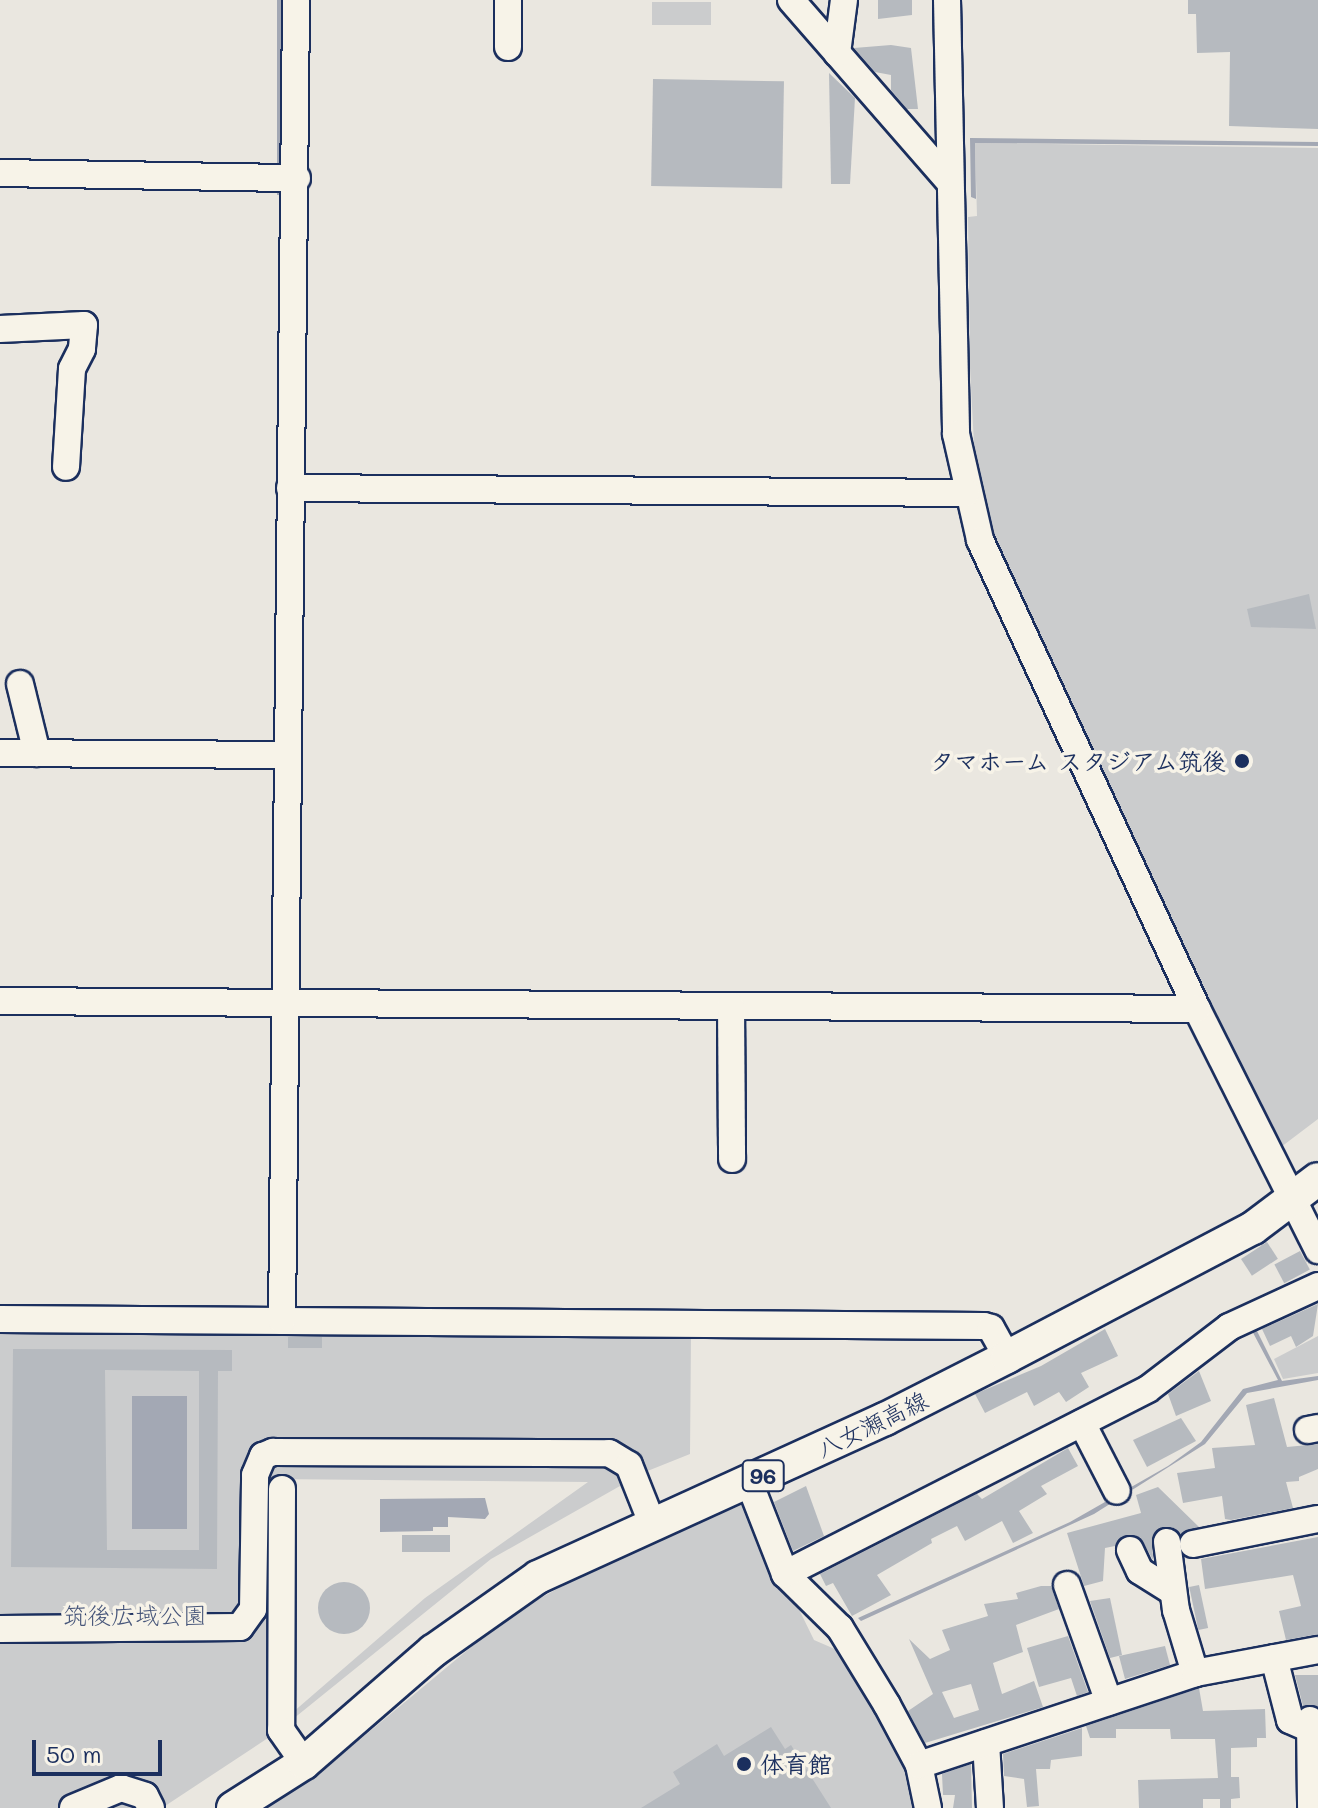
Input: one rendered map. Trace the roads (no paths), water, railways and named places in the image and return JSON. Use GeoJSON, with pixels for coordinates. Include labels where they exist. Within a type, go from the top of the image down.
{"type":"FeatureCollection","features":[{"type":"Feature","properties":{"kind":"main road","name":"八女瀬高線"},"geometry":{"type":"LineString","coordinates":[[233,1808],[304,1763],[495,1604],[595,1548],[749,1482],[1007,1357],[1290,1204],[1318,1179]]}},
{"type":"Feature","properties":{"kind":"street"},"geometry":{"type":"LineString","coordinates":[[282,1321],[286,755],[297,178],[296,0]]}},
{"type":"Feature","properties":{"kind":"street"},"geometry":{"type":"LineString","coordinates":[[508,0],[508,47]]}},
{"type":"Feature","properties":{"kind":"street"},"geometry":{"type":"LineString","coordinates":[[791,0],[948,180]]}},
{"type":"Feature","properties":{"kind":"street"},"geometry":{"type":"LineString","coordinates":[[837,53],[844,0]]}},
{"type":"Feature","properties":{"kind":"street"},"geometry":{"type":"LineString","coordinates":[[947,0],[948,180],[956,434],[966,493],[980,540],[1197,1009],[1290,1204],[1318,1250]]}},
{"type":"Feature","properties":{"kind":"street"},"geometry":{"type":"LineString","coordinates":[[0,173],[297,178]]}},
{"type":"Feature","properties":{"kind":"street"},"geometry":{"type":"LineString","coordinates":[[0,329],[84,325],[82,349],[72,369],[66,467]]}},
{"type":"Feature","properties":{"kind":"street"},"geometry":{"type":"LineString","coordinates":[[290,488],[966,493]]}},
{"type":"Feature","properties":{"kind":"street"},"geometry":{"type":"LineString","coordinates":[[20,684],[37,753]]}},
{"type":"Feature","properties":{"kind":"street"},"geometry":{"type":"LineString","coordinates":[[0,753],[286,755]]}},
{"type":"Feature","properties":{"kind":"street"},"geometry":{"type":"LineString","coordinates":[[0,1001],[1197,1009]]}},
{"type":"Feature","properties":{"kind":"street"},"geometry":{"type":"LineString","coordinates":[[731,1006],[732,1159]]}},
{"type":"Feature","properties":{"kind":"street"},"geometry":{"type":"LineString","coordinates":[[785,1574],[1148,1389],[1229,1327],[1318,1286]]}},
{"type":"Feature","properties":{"kind":"street"},"geometry":{"type":"LineString","coordinates":[[0,1319],[984,1326],[991,1328],[1007,1357]]}},
{"type":"Feature","properties":{"kind":"street"},"geometry":{"type":"LineString","coordinates":[[1082,1423],[1117,1491]]}},
{"type":"Feature","properties":{"kind":"street"},"geometry":{"type":"LineString","coordinates":[[0,1629],[240,1627],[253,1609],[255,1475],[263,1456],[273,1452],[609,1453],[629,1465],[652,1523]]}},
{"type":"Feature","properties":{"kind":"street"},"geometry":{"type":"LineString","coordinates":[[749,1482],[785,1574],[840,1628],[919,1765],[928,1808]]}},
{"type":"Feature","properties":{"kind":"street"},"geometry":{"type":"LineString","coordinates":[[282,1489],[281,1730],[304,1763]]}},
{"type":"Feature","properties":{"kind":"street"},"geometry":{"type":"LineString","coordinates":[[1193,1544],[1318,1519]]}},
{"type":"Feature","properties":{"kind":"street"},"geometry":{"type":"LineString","coordinates":[[1167,1542],[1173,1592],[1195,1673]]}},
{"type":"Feature","properties":{"kind":"street"},"geometry":{"type":"LineString","coordinates":[[1130,1550],[1140,1571],[1173,1592]]}},
{"type":"Feature","properties":{"kind":"street"},"geometry":{"type":"LineString","coordinates":[[1067,1585],[1109,1702]]}},
{"type":"Feature","properties":{"kind":"street"},"geometry":{"type":"LineString","coordinates":[[919,1765],[1195,1673],[1318,1650]]}},
{"type":"Feature","properties":{"kind":"street"},"geometry":{"type":"LineString","coordinates":[[1274,1658],[1290,1720],[1310,1724],[1311,1808]]}},
{"type":"Feature","properties":{"kind":"street"},"geometry":{"type":"LineString","coordinates":[[986,1743],[990,1808]]}},
{"type":"Feature","properties":{"kind":"street"},"geometry":{"type":"LineString","coordinates":[[73,1808],[121,1788],[145,1796],[151,1808]]}},
{"type":"Feature","properties":{"kind":"place","name":"タマホーム スタジアム筑後"},"geometry":{"type":"Point","coordinates":[1242,761]}},
{"type":"Feature","properties":{"kind":"place","name":"体育館"},"geometry":{"type":"Point","coordinates":[744,1764]}},
{"type":"Feature","properties":{"kind":"park label","name":"筑後広域公園"},"geometry":{"type":"Point","coordinates":[135,1615]}}]}
